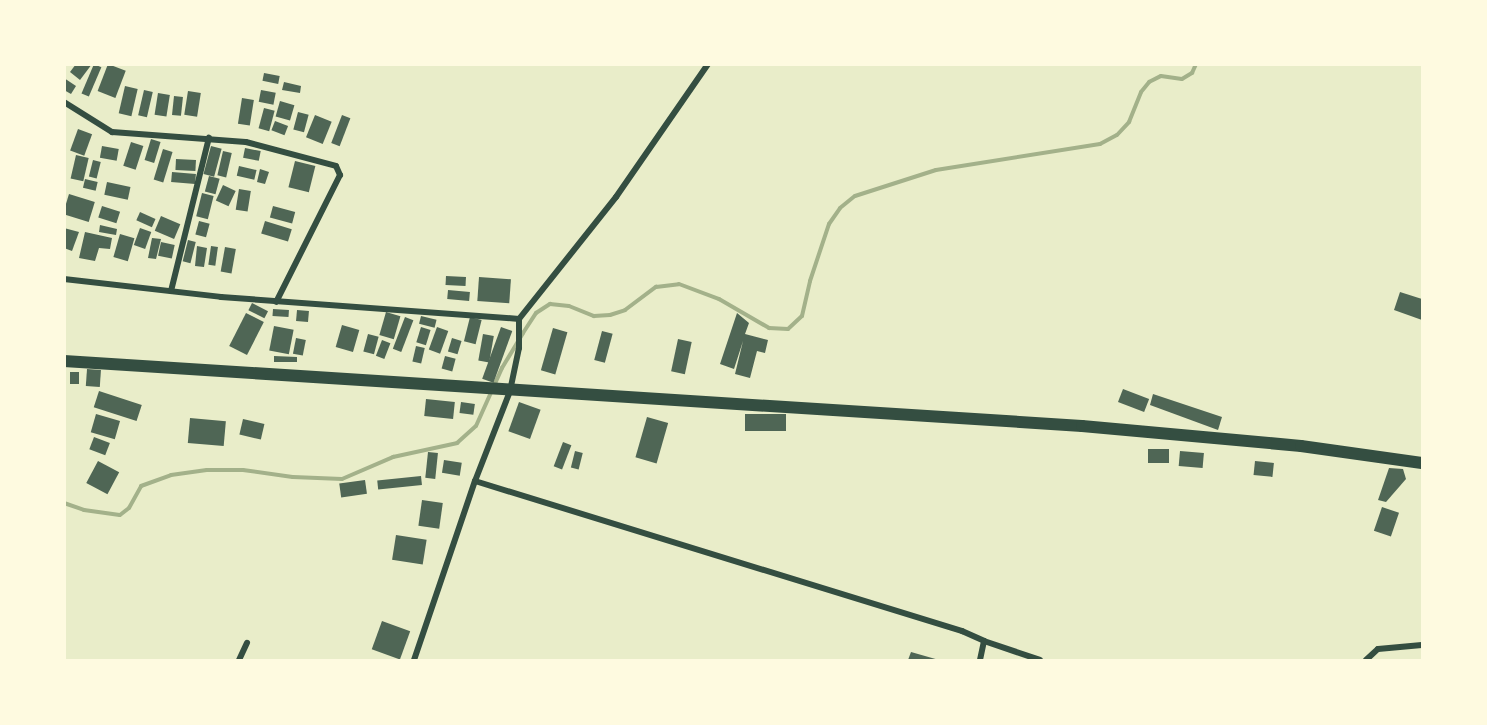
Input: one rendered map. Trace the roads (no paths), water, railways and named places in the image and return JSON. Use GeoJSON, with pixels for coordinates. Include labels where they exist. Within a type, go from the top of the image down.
{"type":"FeatureCollection","features":[{"type":"Feature","properties":{"kind":"highway"},"geometry":{"type":"LineString","coordinates":[[64,361],[1082,426],[1301,446],[1422,463]]}},
{"type":"Feature","properties":{"kind":"street"},"geometry":{"type":"LineString","coordinates":[[414,660],[506,391],[519,348],[519,319],[616,197],[708,64]]}},
{"type":"Feature","properties":{"kind":"street"},"geometry":{"type":"LineString","coordinates":[[64,102],[111,132],[209,138],[262,145],[336,166],[340,176],[276,302]]}},
{"type":"Feature","properties":{"kind":"street"},"geometry":{"type":"LineString","coordinates":[[171,291],[209,138]]}},
{"type":"Feature","properties":{"kind":"street"},"geometry":{"type":"LineString","coordinates":[[64,279],[276,302],[519,319]]}},
{"type":"Feature","properties":{"kind":"street"},"geometry":{"type":"LineString","coordinates":[[475,481],[962,630],[984,641],[1040,660]]}},
{"type":"Feature","properties":{"kind":"street"},"geometry":{"type":"LineString","coordinates":[[980,660],[984,641]]}},
{"type":"Feature","properties":{"kind":"street"},"geometry":{"type":"LineString","coordinates":[[239,660],[247,643]]}},
{"type":"Feature","properties":{"kind":"street"},"geometry":{"type":"LineString","coordinates":[[1366,660],[1378,649],[1422,645]]}},
{"type":"Feature","properties":{"kind":"waterway"},"geometry":{"type":"LineString","coordinates":[[64,503],[84,510],[120,515],[129,508],[141,486],[171,475],[207,470],[243,470],[293,477],[342,479],[393,457],[457,443],[476,426],[502,368],[536,313],[550,304],[569,306],[594,316],[610,315],[625,310],[656,287],[679,284],[719,299],[769,328],[788,329],[802,316],[810,281],[829,224],[840,208],[855,196],[936,170],[1100,144],[1117,135],[1129,122],[1141,92],[1149,82],[1161,76],[1182,79],[1192,73],[1196,64]]}}]}
